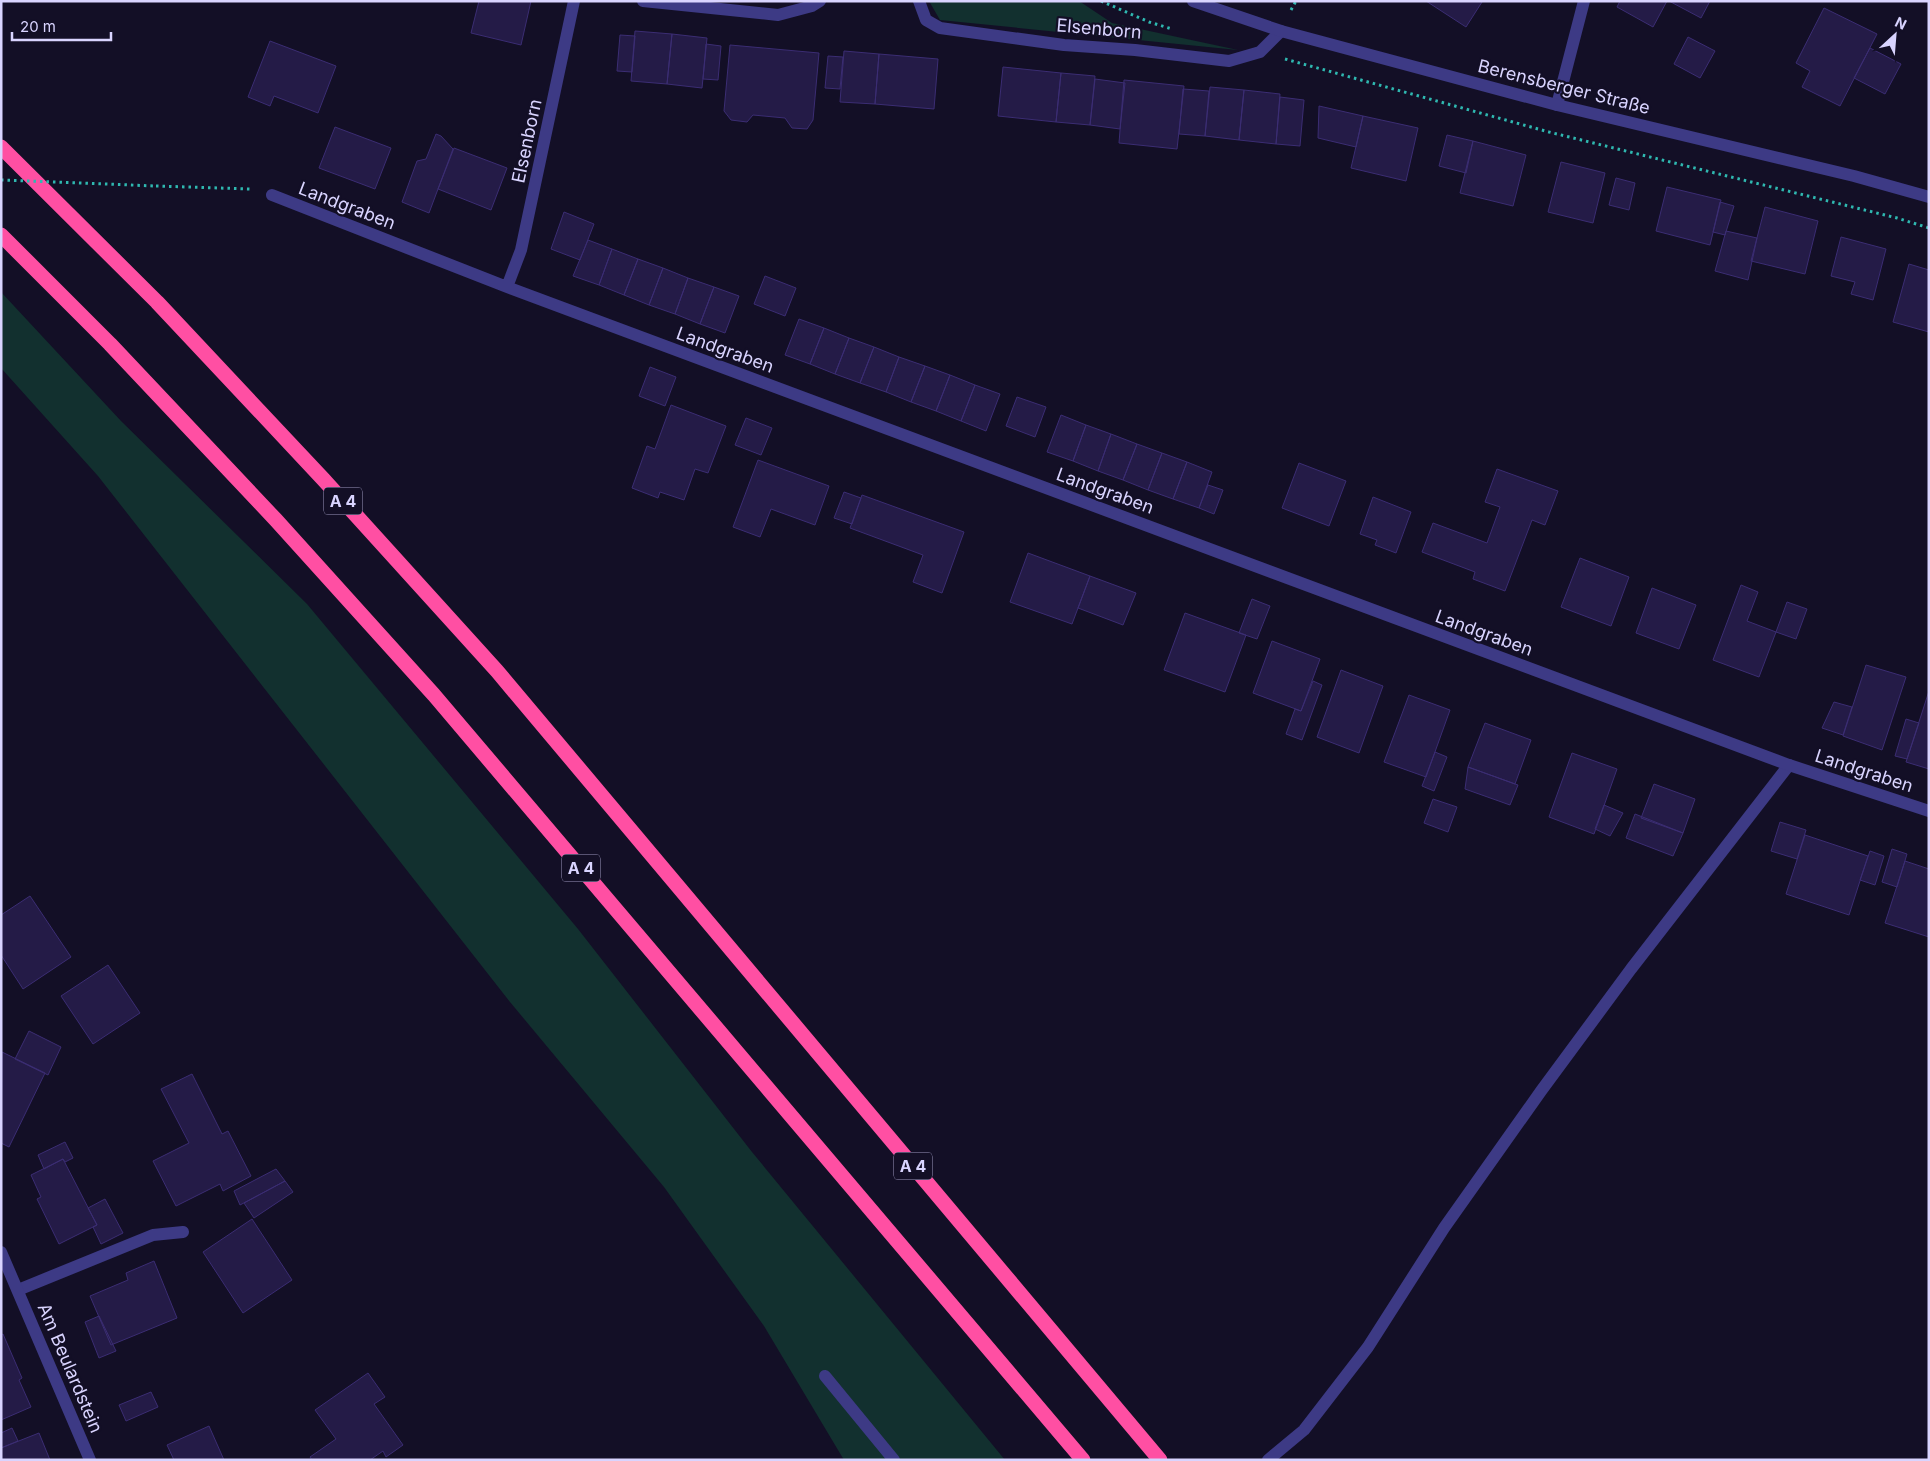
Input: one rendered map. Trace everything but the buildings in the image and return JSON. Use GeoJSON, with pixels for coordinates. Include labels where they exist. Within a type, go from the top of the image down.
{"type":"FeatureCollection","features":[{"type":"Feature","properties":{"kind":"highway","name":"A 4"},"geometry":{"type":"LineString","coordinates":[[1,147],[164,309],[324,480],[497,671],[1160,1460]]}},
{"type":"Feature","properties":{"kind":"highway","name":"A 4"},"geometry":{"type":"LineString","coordinates":[[1,235],[116,351],[276,520],[434,695],[1083,1460]]}},
{"type":"Feature","properties":{"kind":"street","name":"Elsenborn"},"geometry":{"type":"LineString","coordinates":[[507,287],[521,250],[574,1]]}},
{"type":"Feature","properties":{"kind":"street"},"geometry":{"type":"LineString","coordinates":[[643,1],[778,15],[812,6],[820,1]]}},
{"type":"Feature","properties":{"kind":"street","name":"Elsenborn"},"geometry":{"type":"LineString","coordinates":[[919,1],[926,20],[940,28],[1064,45],[1135,50],[1230,61],[1260,52],[1280,31]]}},
{"type":"Feature","properties":{"kind":"street","name":"Berensberger Straße"},"geometry":{"type":"LineString","coordinates":[[1193,1],[1280,31],[1557,105],[1854,176],[1929,197]]}},
{"type":"Feature","properties":{"kind":"street"},"geometry":{"type":"LineString","coordinates":[[1557,105],[1584,1]]}},
{"type":"Feature","properties":{"kind":"street","name":"Landgraben"},"geometry":{"type":"LineString","coordinates":[[272,195],[507,287],[1789,765],[1929,811]]}},
{"type":"Feature","properties":{"kind":"street"},"geometry":{"type":"LineString","coordinates":[[1268,1460],[1304,1430],[1368,1347],[1444,1228],[1547,1084],[1631,969],[1789,765]]}},
{"type":"Feature","properties":{"kind":"street","name":"Am Beulardstein"},"geometry":{"type":"LineString","coordinates":[[18,1290],[153,1235],[183,1232]]}},
{"type":"Feature","properties":{"kind":"street","name":"Am Beulardstein"},"geometry":{"type":"LineString","coordinates":[[1,1252],[90,1460]]}},
{"type":"Feature","properties":{"kind":"street"},"geometry":{"type":"LineString","coordinates":[[825,1376],[894,1460]]}},
{"type":"Feature","properties":{"kind":"path"},"geometry":{"type":"LineString","coordinates":[[1,180],[247,188],[272,195]]}},
{"type":"Feature","properties":{"kind":"green space"},"geometry":{"type":"Polygon","coordinates":[[[929,1],[1079,1],[1112,23],[1238,50],[940,20],[929,1]]]}},
{"type":"Feature","properties":{"kind":"green space"},"geometry":{"type":"Polygon","coordinates":[[[1,292],[121,421],[307,604],[578,929],[752,1152],[1005,1460],[844,1460],[764,1326],[664,1187],[510,1002],[98,476],[1,368],[1,292]]]}}]}
